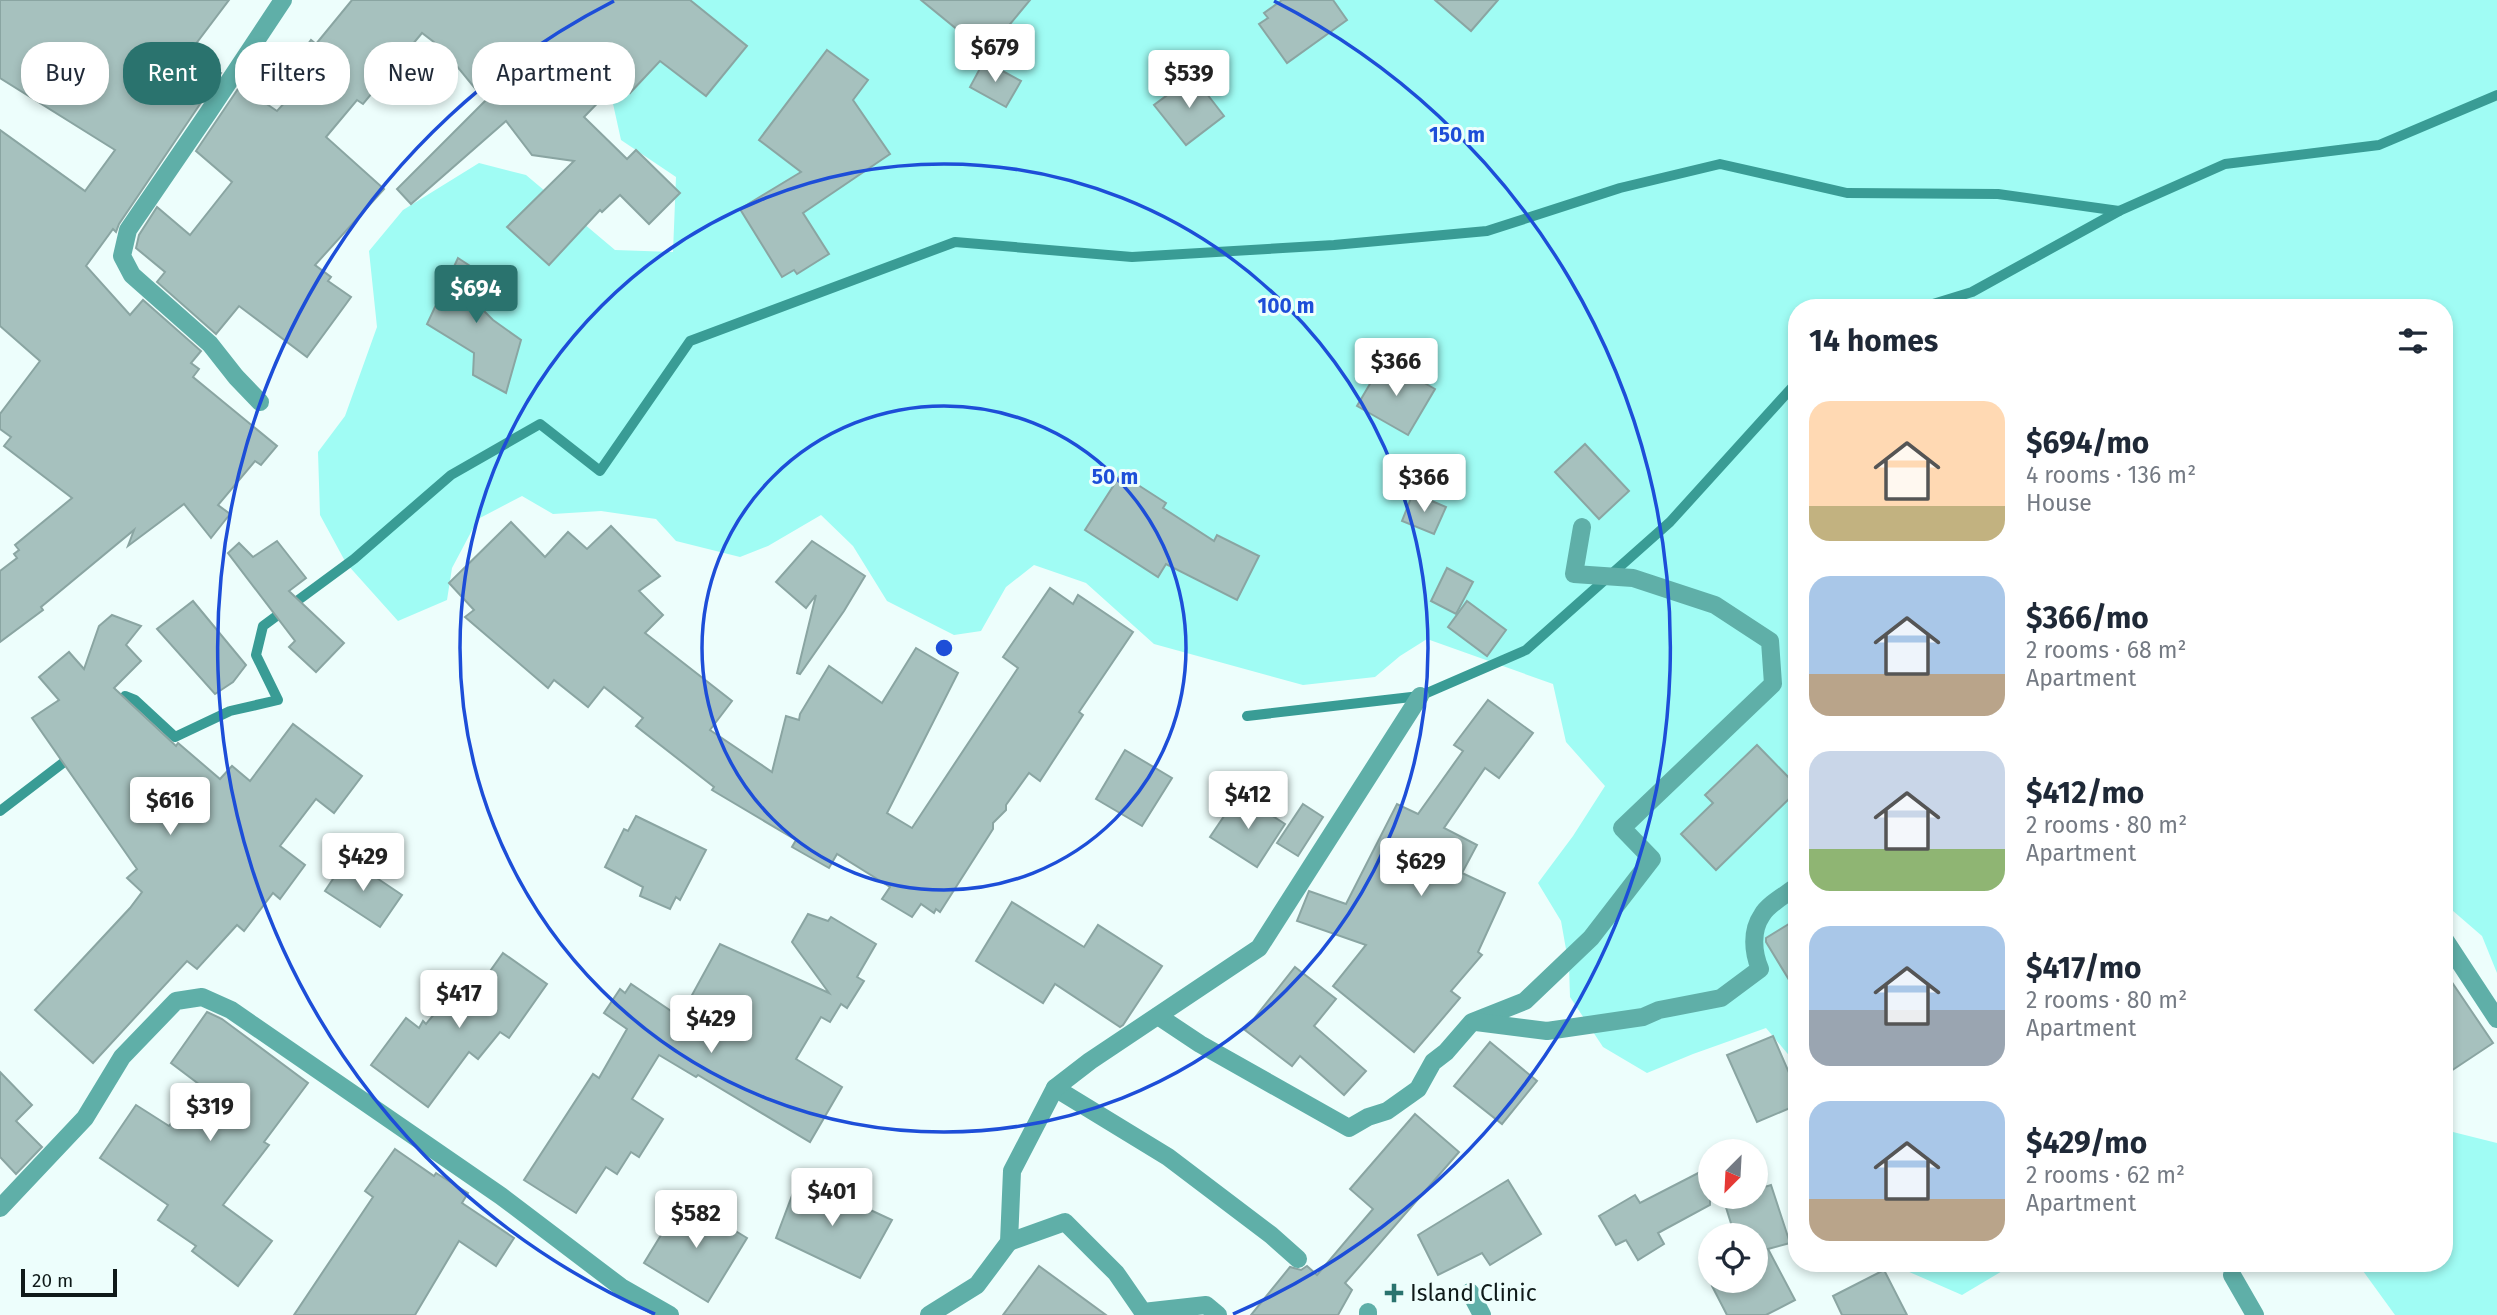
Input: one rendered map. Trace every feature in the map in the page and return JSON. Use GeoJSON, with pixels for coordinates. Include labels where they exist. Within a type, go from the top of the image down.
{"type":"FeatureCollection","features":[{"type":"Feature","properties":{"kind":"street"},"geometry":{"type":"LineString","coordinates":[[260,402],[210,344],[132,275],[122,256],[128,230],[283,0]]}},
{"type":"Feature","properties":{"kind":"street"},"geometry":{"type":"LineString","coordinates":[[1158,1016],[1200,1044],[1349,1128],[1368,1117],[1388,1111],[1418,1089],[1433,1062],[1446,1052],[1472,1022],[1525,1001],[1591,938],[1652,859],[1622,828],[1773,684],[1770,641],[1715,606],[1633,578],[1574,574],[1582,527]]}},
{"type":"Feature","properties":{"kind":"street"},"geometry":{"type":"LineString","coordinates":[[1009,1242],[1012,1171],[1055,1088],[1090,1060],[1259,948],[1420,696]]}},
{"type":"Feature","properties":{"kind":"street"},"geometry":{"type":"LineString","coordinates":[[1472,1022],[1547,1031],[1643,1017],[1658,1010],[1720,998],[1759,969],[1754,956],[1754,941],[1762,914],[1788,893]]}},
{"type":"Feature","properties":{"kind":"street"},"geometry":{"type":"LineString","coordinates":[[2453,952],[2497,1019]]}},
{"type":"Feature","properties":{"kind":"street"},"geometry":{"type":"LineString","coordinates":[[0,1208],[85,1118],[122,1057],[176,1001],[202,997],[231,1010],[501,1196],[621,1287],[670,1315]]}},
{"type":"Feature","properties":{"kind":"street"},"geometry":{"type":"LineString","coordinates":[[1055,1088],[1168,1157],[1271,1235],[1297,1259]]}},
{"type":"Feature","properties":{"kind":"street"},"geometry":{"type":"LineString","coordinates":[[929,1315],[977,1285],[1009,1242],[1065,1222],[1116,1273],[1143,1312],[1206,1305],[1218,1315]]}},
{"type":"Feature","properties":{"kind":"street"},"geometry":{"type":"LineString","coordinates":[[2232,1275],[2255,1315]]}},
{"type":"Feature","properties":{"kind":"street"},"geometry":{"type":"LineString","coordinates":[[1470,1292],[1482,1315]]}},
{"type":"Feature","properties":{"kind":"shaded area"},"geometry":{"type":"Polygon","coordinates":[[[584,0],[2497,0],[2497,973],[2482,936],[2453,911],[2453,299],[1788,299],[1788,1054],[1766,1028],[1647,1073],[1603,1047],[1570,997],[1569,966],[1561,921],[1538,883],[1605,786],[1566,742],[1553,684],[1427,639],[1400,656],[1375,677],[1303,685],[1154,644],[1086,583],[1034,565],[1006,587],[981,631],[954,635],[887,601],[853,546],[821,515],[768,546],[740,557],[676,541],[656,519],[601,511],[553,514],[522,496],[478,519],[452,568],[447,600],[398,621],[346,563],[320,515],[318,452],[345,416],[377,327],[369,251],[403,210],[479,163],[526,175],[615,250],[673,252],[676,177],[621,140],[613,105],[635,105],[635,42],[596,42],[584,0]]]}},
{"type":"Feature","properties":{"kind":"shaded area"},"geometry":{"type":"Polygon","coordinates":[[[2453,1132],[2497,1143],[2497,1315],[2395,1315],[2364,1272],[2453,1272],[2453,1132]]]}},
{"type":"Feature","properties":{"kind":"shaded area"},"geometry":{"type":"Polygon","coordinates":[[[1909,1272],[2001,1272],[1962,1295],[1909,1272]]]}},
{"type":"Feature","properties":{"kind":"building"},"geometry":{"type":"Polygon","coordinates":[[[0,0],[229,0],[197,42],[123,42],[123,105],[199,105],[116,232],[113,229],[86,266],[130,315],[143,300],[201,351],[191,363],[199,369],[193,377],[277,446],[261,465],[255,461],[218,505],[230,514],[211,538],[184,504],[128,546],[134,530],[41,607],[43,610],[0,642],[0,571],[17,558],[14,554],[19,550],[15,545],[72,498],[4,446],[11,437],[0,429],[0,414],[40,361],[0,326],[0,130],[85,191],[115,150],[43,105],[109,105],[109,42],[21,42],[21,91],[0,78],[0,0]]]}},
{"type":"Feature","properties":{"kind":"building"},"geometry":{"type":"Polygon","coordinates":[[[352,0],[690,0],[747,46],[706,96],[660,61],[635,88],[635,42],[472,42],[472,85],[458,67],[458,42],[434,42],[422,33],[415,42],[364,42],[364,103],[357,100],[326,137],[384,189],[315,265],[331,277],[328,281],[351,297],[307,357],[239,306],[216,334],[157,282],[165,272],[136,248],[139,235],[157,207],[190,235],[232,182],[196,151],[235,93],[235,105],[268,105],[277,111],[283,105],[350,105],[350,42],[318,42],[352,0]]]}},
{"type":"Feature","properties":{"kind":"building"},"geometry":{"type":"Polygon","coordinates":[[[921,0],[1030,0],[986,53],[921,0]]]}},
{"type":"Feature","properties":{"kind":"building"},"geometry":{"type":"Polygon","coordinates":[[[1282,0],[1333,0],[1347,20],[1287,63],[1259,24],[1268,18],[1264,13],[1282,0]]]}},
{"type":"Feature","properties":{"kind":"building"},"geometry":{"type":"Polygon","coordinates":[[[1435,0],[1498,0],[1471,31],[1435,0]]]}},
{"type":"Feature","properties":{"kind":"building"},"geometry":{"type":"Polygon","coordinates":[[[827,50],[868,80],[853,100],[890,154],[803,213],[829,254],[797,274],[794,270],[782,277],[740,209],[801,172],[759,140],[827,50]]]}},
{"type":"Feature","properties":{"kind":"building"},"geometry":{"type":"Polygon","coordinates":[[[984,61],[1021,81],[1006,107],[970,87],[984,61]]]}},
{"type":"Feature","properties":{"kind":"building"},"geometry":{"type":"Polygon","coordinates":[[[1193,76],[1224,116],[1186,145],[1154,105],[1193,76]]]}},
{"type":"Feature","properties":{"kind":"building"},"geometry":{"type":"Polygon","coordinates":[[[481,105],[596,105],[584,117],[627,159],[636,150],[680,193],[649,224],[620,195],[602,212],[600,210],[549,265],[507,227],[574,161],[532,155],[506,121],[411,204],[397,189],[481,105]]]}},
{"type":"Feature","properties":{"kind":"building"},"geometry":{"type":"Polygon","coordinates":[[[458,258],[502,287],[476,303],[493,320],[521,340],[506,393],[473,375],[474,353],[427,324],[458,258]]]}},
{"type":"Feature","properties":{"kind":"building"},"geometry":{"type":"Polygon","coordinates":[[[1384,360],[1435,389],[1408,435],[1357,406],[1384,360]]]}},
{"type":"Feature","properties":{"kind":"building"},"geometry":{"type":"Polygon","coordinates":[[[1585,444],[1629,491],[1599,519],[1555,472],[1585,444]]]}},
{"type":"Feature","properties":{"kind":"building"},"geometry":{"type":"Polygon","coordinates":[[[1121,474],[1166,503],[1163,508],[1214,541],[1217,535],[1259,556],[1237,600],[1166,564],[1158,577],[1085,530],[1121,474]]]}},
{"type":"Feature","properties":{"kind":"building"},"geometry":{"type":"Polygon","coordinates":[[[1413,493],[1446,507],[1434,534],[1402,521],[1413,493]]]}},
{"type":"Feature","properties":{"kind":"building"},"geometry":{"type":"Polygon","coordinates":[[[511,522],[545,557],[568,532],[587,549],[611,526],[660,576],[639,591],[663,615],[645,633],[732,701],[710,730],[772,772],[786,716],[799,720],[829,666],[882,703],[916,648],[958,673],[887,813],[912,828],[1018,668],[1003,657],[1050,588],[1073,604],[1078,595],[1133,632],[1079,712],[1083,715],[1040,781],[1029,773],[1006,805],[1006,810],[993,823],[993,829],[940,912],[936,909],[934,913],[921,904],[912,917],[882,899],[890,887],[837,854],[829,868],[792,847],[796,840],[712,790],[714,787],[636,726],[643,718],[604,687],[588,707],[554,680],[548,688],[465,617],[474,610],[449,583],[511,522]]]}},
{"type":"Feature","properties":{"kind":"building"},"geometry":{"type":"Polygon","coordinates":[[[277,541],[306,578],[289,591],[344,643],[316,672],[289,647],[295,641],[228,553],[239,543],[253,557],[277,541]]]}},
{"type":"Feature","properties":{"kind":"building"},"geometry":{"type":"Polygon","coordinates":[[[812,541],[865,576],[800,674],[797,673],[816,595],[806,608],[776,582],[812,541]]]}},
{"type":"Feature","properties":{"kind":"building"},"geometry":{"type":"Polygon","coordinates":[[[1447,568],[1473,582],[1456,614],[1431,601],[1447,568]]]}},
{"type":"Feature","properties":{"kind":"building"},"geometry":{"type":"Polygon","coordinates":[[[193,601],[246,665],[233,682],[215,694],[157,629],[193,601]]]}},
{"type":"Feature","properties":{"kind":"building"},"geometry":{"type":"Polygon","coordinates":[[[1467,601],[1506,630],[1487,656],[1448,627],[1467,601]]]}},
{"type":"Feature","properties":{"kind":"building"},"geometry":{"type":"Polygon","coordinates":[[[112,615],[141,626],[126,645],[141,661],[114,688],[176,746],[178,743],[220,779],[232,766],[250,781],[293,724],[362,776],[334,813],[316,799],[280,846],[305,865],[280,899],[273,893],[244,931],[237,925],[197,969],[187,961],[93,1063],[35,1010],[142,892],[127,878],[137,869],[32,718],[59,700],[39,677],[69,652],[84,669],[99,626],[112,615]]]}},
{"type":"Feature","properties":{"kind":"building"},"geometry":{"type":"Polygon","coordinates":[[[1488,700],[1533,733],[1499,778],[1485,768],[1444,828],[1477,845],[1462,873],[1505,893],[1478,952],[1482,955],[1451,991],[1460,998],[1414,1052],[1333,986],[1366,945],[1297,921],[1309,891],[1346,904],[1397,804],[1418,814],[1463,751],[1454,745],[1488,700]]]}},
{"type":"Feature","properties":{"kind":"building"},"geometry":{"type":"Polygon","coordinates":[[[1757,745],[1788,777],[1788,800],[1716,870],[1681,834],[1713,803],[1705,795],[1757,745]]]}},
{"type":"Feature","properties":{"kind":"building"},"geometry":{"type":"Polygon","coordinates":[[[1125,750],[1172,778],[1142,826],[1096,799],[1125,750]]]}},
{"type":"Feature","properties":{"kind":"building"},"geometry":{"type":"Polygon","coordinates":[[[1239,794],[1285,824],[1257,867],[1210,837],[1239,794]]]}},
{"type":"Feature","properties":{"kind":"building"},"geometry":{"type":"Polygon","coordinates":[[[1303,804],[1323,817],[1298,856],[1277,843],[1303,804]]]}},
{"type":"Feature","properties":{"kind":"building"},"geometry":{"type":"Polygon","coordinates":[[[636,816],[706,850],[680,900],[676,897],[670,909],[640,896],[643,887],[605,867],[624,829],[628,831],[636,816]]]}},
{"type":"Feature","properties":{"kind":"building"},"geometry":{"type":"Polygon","coordinates":[[[347,858],[402,895],[380,927],[325,891],[347,858]]]}},
{"type":"Feature","properties":{"kind":"building"},"geometry":{"type":"Polygon","coordinates":[[[1012,902],[1084,947],[1098,925],[1162,966],[1123,1025],[1120,1027],[1055,984],[1043,1003],[976,961],[1012,902]]]}},
{"type":"Feature","properties":{"kind":"building"},"geometry":{"type":"Polygon","coordinates":[[[808,914],[828,921],[831,917],[876,944],[857,977],[864,981],[847,1008],[841,1004],[830,1022],[821,1017],[796,1059],[842,1087],[810,1142],[698,1075],[696,1077],[659,1055],[632,1099],[663,1119],[639,1157],[631,1152],[617,1174],[606,1167],[576,1213],[524,1180],[593,1074],[599,1078],[627,1029],[604,1013],[620,989],[625,993],[631,984],[680,1017],[720,944],[829,993],[792,942],[808,914]]]}},
{"type":"Feature","properties":{"kind":"building"},"geometry":{"type":"Polygon","coordinates":[[[1788,925],[1788,978],[1766,942],[1766,938],[1788,925]]]}},
{"type":"Feature","properties":{"kind":"building"},"geometry":{"type":"Polygon","coordinates":[[[503,953],[547,984],[509,1038],[500,1032],[478,1059],[469,1052],[428,1107],[371,1065],[406,1018],[419,1028],[423,1021],[426,1024],[440,1007],[446,1011],[473,974],[483,981],[503,953]]]}},
{"type":"Feature","properties":{"kind":"building"},"geometry":{"type":"Polygon","coordinates":[[[1295,967],[1336,999],[1314,1026],[1366,1071],[1344,1095],[1300,1056],[1292,1066],[1245,1030],[1295,967]]]}},
{"type":"Feature","properties":{"kind":"building"},"geometry":{"type":"Polygon","coordinates":[[[2453,984],[2493,1043],[2453,1070],[2453,984]]]}},
{"type":"Feature","properties":{"kind":"building"},"geometry":{"type":"Polygon","coordinates":[[[207,1012],[222,1019],[308,1083],[264,1142],[269,1145],[223,1205],[272,1241],[238,1286],[192,1251],[196,1246],[158,1220],[168,1205],[100,1158],[136,1105],[169,1126],[200,1085],[171,1063],[207,1012]]]}},
{"type":"Feature","properties":{"kind":"building"},"geometry":{"type":"Polygon","coordinates":[[[1773,1036],[1788,1070],[1788,1109],[1757,1122],[1727,1055],[1773,1036]]]}},
{"type":"Feature","properties":{"kind":"building"},"geometry":{"type":"Polygon","coordinates":[[[1490,1042],[1537,1081],[1502,1124],[1454,1086],[1490,1042]]]}},
{"type":"Feature","properties":{"kind":"building"},"geometry":{"type":"Polygon","coordinates":[[[0,1072],[32,1105],[16,1121],[42,1147],[16,1174],[0,1157],[0,1072]]]}},
{"type":"Feature","properties":{"kind":"building"},"geometry":{"type":"Polygon","coordinates":[[[1415,1114],[1459,1152],[1345,1283],[1352,1290],[1338,1315],[1251,1315],[1290,1267],[1301,1270],[1307,1266],[1317,1275],[1373,1209],[1350,1189],[1415,1114]]]}},
{"type":"Feature","properties":{"kind":"building"},"geometry":{"type":"Polygon","coordinates":[[[395,1149],[434,1176],[436,1173],[468,1193],[462,1203],[514,1238],[496,1266],[459,1241],[415,1315],[294,1315],[373,1197],[365,1191],[395,1149]]]}},
{"type":"Feature","properties":{"kind":"building"},"geometry":{"type":"Polygon","coordinates":[[[1698,1173],[1698,1209],[1703,1209],[1658,1233],[1664,1244],[1638,1260],[1626,1240],[1616,1245],[1599,1216],[1635,1195],[1640,1203],[1698,1173]]]}},
{"type":"Feature","properties":{"kind":"building"},"geometry":{"type":"Polygon","coordinates":[[[799,1177],[892,1220],[860,1278],[776,1238],[799,1177]]]}},
{"type":"Feature","properties":{"kind":"building"},"geometry":{"type":"Polygon","coordinates":[[[1508,1180],[1541,1234],[1490,1265],[1482,1253],[1438,1275],[1418,1235],[1508,1180]]]}},
{"type":"Feature","properties":{"kind":"building"},"geometry":{"type":"Polygon","coordinates":[[[1771,1185],[1788,1244],[1768,1249],[1768,1223],[1731,1223],[1727,1209],[1768,1209],[1768,1186],[1771,1185]]]}},
{"type":"Feature","properties":{"kind":"building"},"geometry":{"type":"Polygon","coordinates":[[[683,1199],[747,1238],[708,1302],[644,1263],[683,1199]]]}},
{"type":"Feature","properties":{"kind":"building"},"geometry":{"type":"Polygon","coordinates":[[[1768,1249],[1795,1300],[1766,1315],[1727,1315],[1716,1293],[1768,1293],[1768,1249]]]}},
{"type":"Feature","properties":{"kind":"building"},"geometry":{"type":"Polygon","coordinates":[[[1039,1266],[1106,1315],[1003,1315],[1039,1266]]]}},
{"type":"Feature","properties":{"kind":"building"},"geometry":{"type":"Polygon","coordinates":[[[1885,1272],[1907,1315],[1842,1315],[1833,1296],[1885,1272]]]}},
{"type":"Feature","properties":{"kind":"waterway"},"geometry":{"type":"LineString","coordinates":[[118,706],[125,696],[135,700],[175,737],[230,711],[278,700],[256,655],[263,626],[354,559],[451,475],[540,424],[600,471],[690,341],[955,242],[1132,257],[1334,245],[1487,231],[1620,188],[1720,164],[1847,193],[1998,194],[2119,211],[2225,164],[2379,145],[2497,95]]}},
{"type":"Feature","properties":{"kind":"waterway"},"geometry":{"type":"LineString","coordinates":[[1949,299],[1972,292],[2119,211]]}},
{"type":"Feature","properties":{"kind":"waterway"},"geometry":{"type":"LineString","coordinates":[[1247,716],[1420,696],[1526,650],[1670,522],[1788,392]]}},
{"type":"Feature","properties":{"kind":"waterway"},"geometry":{"type":"LineString","coordinates":[[0,811],[72,756]]}},
{"type":"Feature","properties":{"kind":"place","name":"Island Clinic"},"geometry":{"type":"Point","coordinates":[1394,1293]}}]}
